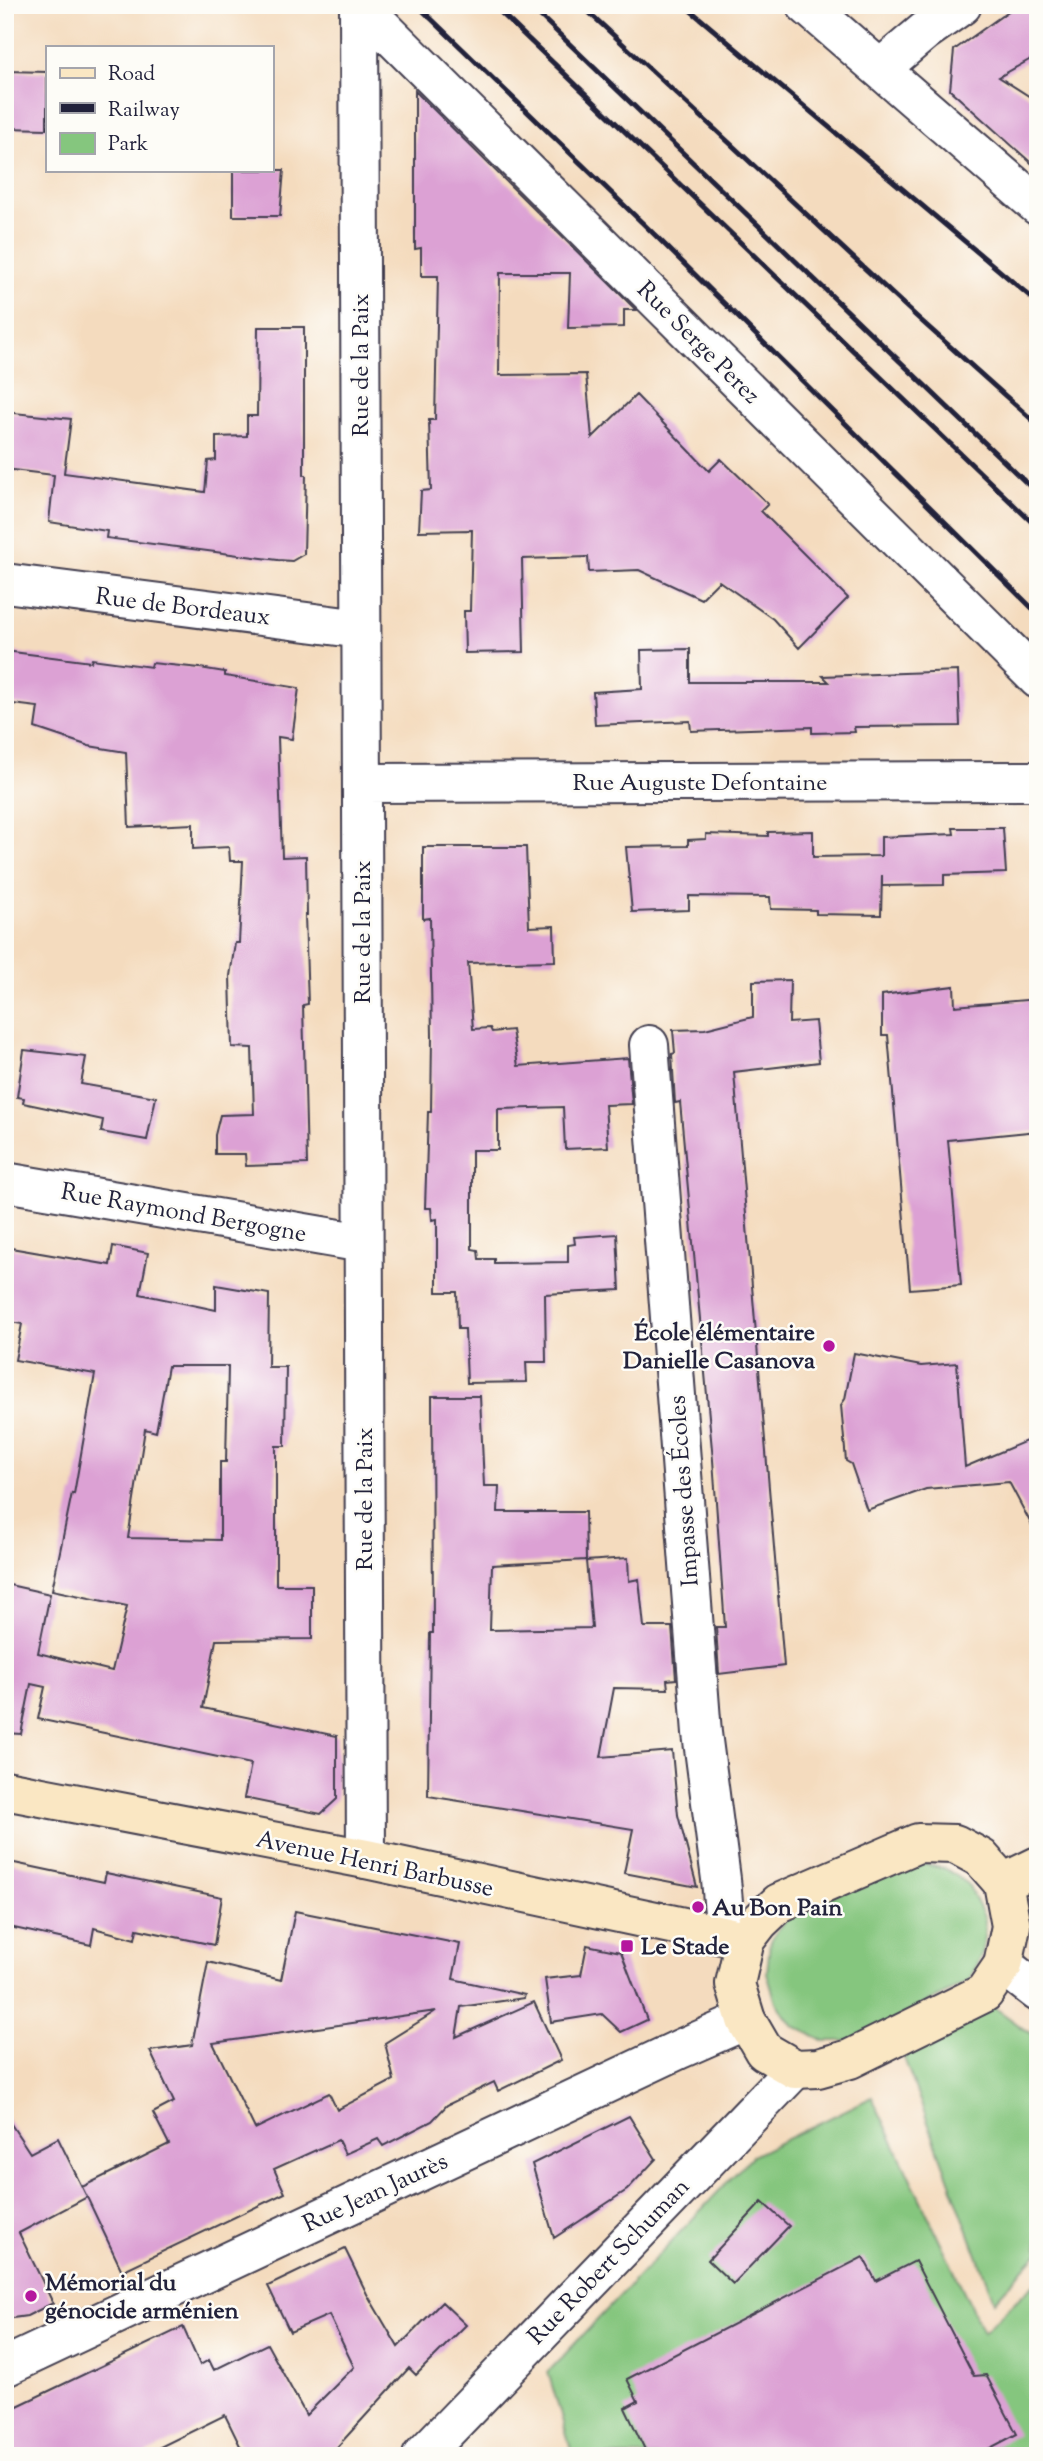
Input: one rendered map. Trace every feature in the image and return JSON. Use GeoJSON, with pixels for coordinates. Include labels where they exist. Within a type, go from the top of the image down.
{"type":"FeatureCollection","features":[{"type":"Feature","properties":{"kind":"street","name":"Rue de la Paix"},"geometry":{"type":"LineString","coordinates":[[359,5],[366,1859]]}},
{"type":"Feature","properties":{"kind":"street","name":"Rue Serge Perez"},"geometry":{"type":"LineString","coordinates":[[359,5],[1038,679]]}},
{"type":"Feature","properties":{"kind":"street"},"geometry":{"type":"LineString","coordinates":[[806,5],[1038,206]]}},
{"type":"Feature","properties":{"kind":"street"},"geometry":{"type":"LineString","coordinates":[[880,69],[925,31],[962,5]]}},
{"type":"Feature","properties":{"kind":"street","name":"Rue de Bordeaux"},"geometry":{"type":"LineString","coordinates":[[5,583],[361,629]]}},
{"type":"Feature","properties":{"kind":"street","name":"Rue Auguste Defontaine"},"geometry":{"type":"LineString","coordinates":[[362,783],[1038,780]]}},
{"type":"Feature","properties":{"kind":"street","name":"Impasse des Écoles"},"geometry":{"type":"LineString","coordinates":[[649,1045],[702,1733],[721,1879],[735,1938]]}},
{"type":"Feature","properties":{"kind":"street","name":"Rue Raymond Bergogne"},"geometry":{"type":"LineString","coordinates":[[5,1182],[363,1243]]}},
{"type":"Feature","properties":{"kind":"street","name":"Avenue Henri Barbusse"},"geometry":{"type":"LineString","coordinates":[[5,1790],[366,1859],[735,1938]]}},
{"type":"Feature","properties":{"kind":"street"},"geometry":{"type":"LineString","coordinates":[[918,1843],[955,1844],[981,1858],[1003,1883],[1012,1926],[1003,1965],[984,1993],[850,2059],[818,2068],[794,2068],[764,2050],[746,2020],[735,1984],[735,1938],[759,1922],[779,1903],[918,1843]]}},
{"type":"Feature","properties":{"kind":"street"},"geometry":{"type":"LineString","coordinates":[[1003,1883],[1038,1866]]}},
{"type":"Feature","properties":{"kind":"street"},"geometry":{"type":"LineString","coordinates":[[1003,1965],[1038,1992]]}},
{"type":"Feature","properties":{"kind":"street","name":"Rue Jean Jaurès"},"geometry":{"type":"LineString","coordinates":[[5,2367],[746,2020]]}},
{"type":"Feature","properties":{"kind":"street","name":"Rue Robert Schuman"},"geometry":{"type":"LineString","coordinates":[[422,2456],[794,2068]]}},
{"type":"Feature","properties":{"kind":"green space"},"geometry":{"type":"Polygon","coordinates":[[[914,1862],[946,1869],[968,1884],[985,1919],[983,1951],[969,1981],[854,2041],[825,2041],[793,2026],[776,2003],[767,1973],[770,1941],[789,1914],[914,1862]]]}},
{"type":"Feature","properties":{"kind":"green space"},"geometry":{"type":"Polygon","coordinates":[[[994,2007],[1038,2039],[1038,2253],[994,2301],[903,2055],[994,2007]]]}},
{"type":"Feature","properties":{"kind":"green space"},"geometry":{"type":"Polygon","coordinates":[[[872,2097],[983,2332],[1038,2280],[1038,2456],[573,2456],[548,2372],[752,2156],[872,2097]]]}},
{"type":"Feature","properties":{"kind":"building"},"geometry":{"type":"Polygon","coordinates":[[[1017,5],[1038,5],[1038,55],[999,77],[1038,102],[1038,169],[950,90],[954,50],[1017,5]]]}},
{"type":"Feature","properties":{"kind":"building"},"geometry":{"type":"Polygon","coordinates":[[[5,71],[46,72],[46,129],[5,128],[5,71]]]}},
{"type":"Feature","properties":{"kind":"building"},"geometry":{"type":"Polygon","coordinates":[[[415,91],[636,310],[624,310],[624,327],[568,328],[570,273],[500,273],[499,375],[586,374],[592,438],[636,395],[709,471],[721,459],[768,504],[761,511],[848,598],[799,648],[773,619],[719,581],[701,599],[639,570],[589,572],[588,557],[522,559],[524,652],[465,653],[464,611],[470,611],[472,530],[419,531],[421,491],[431,490],[429,420],[435,420],[438,276],[421,276],[421,248],[415,249],[415,91]]]}},
{"type":"Feature","properties":{"kind":"building"},"geometry":{"type":"Polygon","coordinates":[[[284,170],[280,216],[233,216],[233,172],[284,170]]]}},
{"type":"Feature","properties":{"kind":"building"},"geometry":{"type":"Polygon","coordinates":[[[258,327],[304,327],[304,554],[292,561],[106,538],[107,531],[49,522],[54,475],[5,469],[5,412],[71,419],[64,473],[205,492],[208,461],[216,460],[216,437],[247,436],[247,416],[257,416],[258,327]]]}},
{"type":"Feature","properties":{"kind":"building"},"geometry":{"type":"Polygon","coordinates":[[[690,649],[690,682],[829,682],[823,676],[958,671],[960,726],[854,727],[855,732],[812,733],[812,727],[691,731],[690,721],[595,725],[593,692],[642,689],[641,650],[690,649]]]}},
{"type":"Feature","properties":{"kind":"building"},"geometry":{"type":"Polygon","coordinates":[[[5,651],[91,662],[92,659],[151,667],[152,663],[200,668],[225,672],[225,676],[299,688],[292,739],[278,737],[282,857],[306,856],[308,1004],[303,1005],[307,1164],[246,1166],[245,1154],[215,1154],[215,1135],[220,1115],[254,1114],[252,1048],[232,1047],[230,976],[235,943],[239,943],[243,861],[230,861],[229,847],[193,849],[193,824],[129,827],[126,752],[89,746],[35,728],[38,707],[5,703],[5,651]]]}},
{"type":"Feature","properties":{"kind":"building"},"geometry":{"type":"Polygon","coordinates":[[[953,828],[1003,828],[1006,873],[944,875],[944,885],[882,886],[882,875],[881,915],[816,914],[816,910],[771,909],[770,897],[689,896],[689,910],[632,912],[626,847],[688,846],[688,840],[706,839],[706,834],[768,836],[768,832],[813,831],[813,857],[881,856],[881,837],[954,834],[953,828]]]}},
{"type":"Feature","properties":{"kind":"building"},"geometry":{"type":"Polygon","coordinates":[[[423,847],[526,847],[529,927],[554,926],[555,961],[468,963],[473,1029],[490,1028],[492,1032],[512,1030],[518,1066],[628,1058],[632,1104],[605,1105],[608,1147],[565,1149],[563,1107],[498,1109],[498,1150],[472,1150],[472,1249],[478,1250],[479,1259],[494,1259],[494,1263],[568,1262],[568,1245],[575,1244],[574,1237],[617,1234],[620,1290],[545,1294],[546,1362],[526,1362],[527,1382],[467,1383],[465,1329],[458,1329],[457,1292],[437,1292],[437,1219],[432,1220],[431,1208],[425,1208],[432,1036],[430,918],[423,919],[423,847]]]}},
{"type":"Feature","properties":{"kind":"building"},"geometry":{"type":"Polygon","coordinates":[[[790,980],[789,1023],[815,1021],[819,1062],[734,1072],[784,1666],[719,1674],[716,1627],[725,1627],[713,1460],[680,1102],[675,1103],[673,1030],[705,1029],[753,1017],[753,981],[790,980]]]}},
{"type":"Feature","properties":{"kind":"building"},"geometry":{"type":"Polygon","coordinates":[[[954,986],[955,1006],[1038,999],[1038,1131],[948,1140],[961,1285],[910,1289],[888,1035],[882,1035],[882,995],[954,986]]]}},
{"type":"Feature","properties":{"kind":"building"},"geometry":{"type":"Polygon","coordinates":[[[24,1050],[86,1057],[81,1084],[156,1097],[147,1140],[101,1132],[103,1120],[23,1103],[24,1098],[17,1097],[24,1050]]]}},
{"type":"Feature","properties":{"kind":"building"},"geometry":{"type":"Polygon","coordinates":[[[113,1246],[148,1253],[140,1294],[216,1310],[216,1285],[269,1294],[268,1367],[286,1367],[285,1446],[276,1446],[276,1585],[312,1585],[312,1639],[216,1640],[203,1708],[337,1736],[337,1799],[321,1814],[244,1798],[251,1764],[38,1719],[45,1687],[31,1684],[21,1734],[5,1733],[5,1584],[50,1594],[38,1653],[112,1671],[127,1606],[52,1590],[72,1493],[74,1494],[95,1374],[15,1360],[22,1324],[5,1321],[5,1247],[110,1265],[113,1246]],[[168,1366],[156,1432],[145,1429],[128,1538],[220,1540],[220,1462],[226,1462],[228,1366],[168,1366]]]}},
{"type":"Feature","properties":{"kind":"building"},"geometry":{"type":"Polygon","coordinates":[[[854,1353],[921,1366],[957,1363],[965,1467],[1038,1436],[1038,1537],[1009,1482],[926,1489],[867,1510],[851,1464],[846,1461],[841,1405],[845,1399],[854,1353]]]}},
{"type":"Feature","properties":{"kind":"building"},"geometry":{"type":"Polygon","coordinates":[[[432,1396],[480,1396],[484,1486],[499,1486],[498,1512],[585,1512],[586,1560],[492,1565],[490,1630],[592,1628],[586,1561],[628,1558],[629,1581],[639,1579],[644,1627],[672,1627],[676,1679],[667,1680],[668,1689],[614,1688],[601,1757],[672,1751],[678,1815],[697,1887],[624,1873],[633,1829],[428,1796],[430,1633],[433,1633],[432,1396]]]}},
{"type":"Feature","properties":{"kind":"building"},"geometry":{"type":"Polygon","coordinates":[[[5,1861],[104,1882],[106,1873],[222,1897],[214,1945],[137,1929],[135,1939],[94,1928],[91,1945],[5,1926],[5,1861]]]}},
{"type":"Feature","properties":{"kind":"building"},"geometry":{"type":"Polygon","coordinates":[[[295,1911],[460,1944],[453,1979],[525,1995],[524,1998],[461,2007],[456,2037],[534,2002],[561,2060],[498,2091],[494,2082],[447,2105],[432,2121],[383,2146],[378,2139],[345,2154],[338,2140],[274,2169],[285,2193],[122,2271],[87,2197],[19,2233],[53,2303],[27,2316],[5,2319],[5,2115],[30,2153],[58,2138],[82,2187],[169,2144],[153,2113],[174,2102],[150,2051],[192,2045],[208,1962],[281,1980],[295,1911]],[[436,2011],[213,2043],[255,2129],[329,2093],[337,2110],[394,2080],[385,2043],[436,2011]]]}},
{"type":"Feature","properties":{"kind":"building"},"geometry":{"type":"Polygon","coordinates":[[[587,1945],[621,1952],[647,2020],[621,2032],[602,2014],[551,2022],[545,1979],[581,1975],[587,1945]]]}},
{"type":"Feature","properties":{"kind":"building"},"geometry":{"type":"Polygon","coordinates":[[[629,2116],[656,2159],[627,2190],[554,2238],[532,2164],[629,2116]]]}},
{"type":"Feature","properties":{"kind":"building"},"geometry":{"type":"Polygon","coordinates":[[[762,2202],[789,2226],[733,2284],[708,2260],[762,2202]]]}},
{"type":"Feature","properties":{"kind":"building"},"geometry":{"type":"Polygon","coordinates":[[[345,2249],[398,2347],[442,2302],[466,2325],[416,2375],[409,2368],[329,2456],[245,2456],[225,2415],[142,2456],[5,2456],[5,2412],[183,2327],[200,2365],[209,2360],[214,2370],[267,2344],[306,2415],[354,2367],[329,2315],[290,2332],[268,2286],[345,2249]]]}},
{"type":"Feature","properties":{"kind":"building"},"geometry":{"type":"Polygon","coordinates":[[[863,2257],[876,2281],[915,2261],[974,2376],[986,2375],[1017,2434],[975,2456],[648,2456],[625,2408],[638,2401],[627,2379],[863,2257]]]}},
{"type":"Feature","properties":{"kind":"railway"},"geometry":{"type":"LineString","coordinates":[[417,5],[656,236],[1038,614]]}},
{"type":"Feature","properties":{"kind":"railway"},"geometry":{"type":"LineString","coordinates":[[493,5],[1038,528]]}},
{"type":"Feature","properties":{"kind":"railway"},"geometry":{"type":"LineString","coordinates":[[529,5],[1038,494]]}},
{"type":"Feature","properties":{"kind":"railway"},"geometry":{"type":"LineString","coordinates":[[581,5],[916,316],[1038,425]]}},
{"type":"Feature","properties":{"kind":"railway"},"geometry":{"type":"LineString","coordinates":[[684,5],[1038,303]]}},
{"type":"Feature","properties":{"kind":"place","name":"École élémentaire Danielle Casanova"},"geometry":{"type":"Point","coordinates":[829,1346]}},
{"type":"Feature","properties":{"kind":"place","name":"Au Bon Pain"},"geometry":{"type":"Point","coordinates":[698,1907]}},
{"type":"Feature","properties":{"kind":"place","name":"Le Stade"},"geometry":{"type":"Point","coordinates":[627,1946]}},
{"type":"Feature","properties":{"kind":"place","name":"Mémorial du génocide arménien"},"geometry":{"type":"Point","coordinates":[31,2296]}}]}
